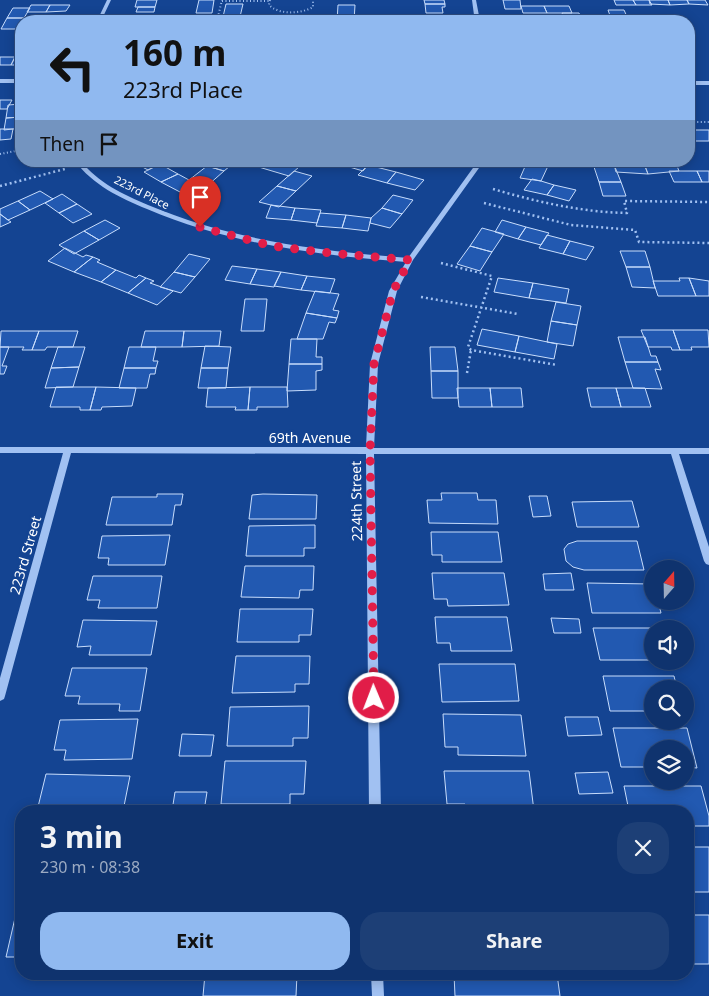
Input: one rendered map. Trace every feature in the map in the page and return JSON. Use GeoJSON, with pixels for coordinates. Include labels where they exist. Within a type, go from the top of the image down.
{"type":"FeatureCollection","features":[{"type":"Feature","properties":{"kind":"street"},"geometry":{"type":"LineString","coordinates":[[102,15],[108,0]]}},
{"type":"Feature","properties":{"kind":"street"},"geometry":{"type":"LineString","coordinates":[[474,0],[477,15]]}},
{"type":"Feature","properties":{"kind":"street"},"geometry":{"type":"LineString","coordinates":[[0,81],[15,82]]}},
{"type":"Feature","properties":{"kind":"street"},"geometry":{"type":"LineString","coordinates":[[695,83],[709,83]]}},
{"type":"Feature","properties":{"kind":"street","name":"223rd Place"},"geometry":{"type":"LineString","coordinates":[[84,167],[112,191],[167,217],[233,236],[272,246],[410,260]]}},
{"type":"Feature","properties":{"kind":"street","name":"224th Street"},"geometry":{"type":"LineString","coordinates":[[375,805],[370,451],[374,364],[393,291],[410,260],[477,167]]}},
{"type":"Feature","properties":{"kind":"street","name":"69th Avenue"},"geometry":{"type":"LineString","coordinates":[[0,450],[709,451]]}},
{"type":"Feature","properties":{"kind":"street","name":"223rd Street"},"geometry":{"type":"LineString","coordinates":[[0,696],[68,450]]}},
{"type":"Feature","properties":{"kind":"street"},"geometry":{"type":"LineString","coordinates":[[674,451],[709,561]]}},
{"type":"Feature","properties":{"kind":"street"},"geometry":{"type":"LineString","coordinates":[[378,980],[378,996]]}},
{"type":"Feature","properties":{"kind":"path"},"geometry":{"type":"LineString","coordinates":[[218,15],[222,0],[270,1],[272,8],[298,12],[309,10],[312,7],[313,0]]}},
{"type":"Feature","properties":{"kind":"path"},"geometry":{"type":"LineString","coordinates":[[695,122],[709,122]]}},
{"type":"Feature","properties":{"kind":"path"},"geometry":{"type":"LineString","coordinates":[[0,154],[15,151]]}},
{"type":"Feature","properties":{"kind":"path"},"geometry":{"type":"LineString","coordinates":[[0,186],[65,167]]}},
{"type":"Feature","properties":{"kind":"path"},"geometry":{"type":"LineString","coordinates":[[493,190],[567,209],[596,213],[627,213],[624,201],[709,202]]}},
{"type":"Feature","properties":{"kind":"path"},"geometry":{"type":"LineString","coordinates":[[484,203],[571,226],[635,230],[639,242],[709,243]]}},
{"type":"Feature","properties":{"kind":"path"},"geometry":{"type":"LineString","coordinates":[[441,263],[492,276],[468,347],[471,350],[467,373]]}},
{"type":"Feature","properties":{"kind":"path"},"geometry":{"type":"LineString","coordinates":[[421,297],[518,314]]}},
{"type":"Feature","properties":{"kind":"path"},"geometry":{"type":"LineString","coordinates":[[471,350],[557,365]]}},
{"type":"Feature","properties":{"kind":"building"},"geometry":{"type":"Polygon","coordinates":[[[137,0],[157,0],[155,7],[135,7],[137,0]]]}},
{"type":"Feature","properties":{"kind":"building"},"geometry":{"type":"Polygon","coordinates":[[[199,0],[214,0],[212,13],[196,13],[199,0]]]}},
{"type":"Feature","properties":{"kind":"building"},"geometry":{"type":"Polygon","coordinates":[[[424,0],[444,0],[445,4],[425,4],[424,0]]]}},
{"type":"Feature","properties":{"kind":"building"},"geometry":{"type":"Polygon","coordinates":[[[503,0],[520,0],[521,9],[505,9],[503,0]]]}},
{"type":"Feature","properties":{"kind":"building"},"geometry":{"type":"Polygon","coordinates":[[[614,0],[633,0],[636,5],[616,5],[614,0]]]}},
{"type":"Feature","properties":{"kind":"building"},"geometry":{"type":"Polygon","coordinates":[[[633,0],[649,0],[652,5],[636,5],[633,0]]]}},
{"type":"Feature","properties":{"kind":"building"},"geometry":{"type":"Polygon","coordinates":[[[649,0],[668,0],[670,5],[650,4],[649,0]]]}},
{"type":"Feature","properties":{"kind":"building"},"geometry":{"type":"Polygon","coordinates":[[[668,0],[687,0],[689,4],[670,5],[668,0]]]}},
{"type":"Feature","properties":{"kind":"building"},"geometry":{"type":"Polygon","coordinates":[[[687,0],[705,0],[708,5],[689,4],[687,0]]]}},
{"type":"Feature","properties":{"kind":"building"},"geometry":{"type":"Polygon","coordinates":[[[226,4],[243,4],[240,15],[223,15],[226,4]]]}},
{"type":"Feature","properties":{"kind":"building"},"geometry":{"type":"Polygon","coordinates":[[[425,4],[445,4],[445,7],[442,7],[443,13],[426,13],[425,4]]]}},
{"type":"Feature","properties":{"kind":"building"},"geometry":{"type":"Polygon","coordinates":[[[31,5],[50,5],[46,12],[27,12],[31,5]]]}},
{"type":"Feature","properties":{"kind":"building"},"geometry":{"type":"Polygon","coordinates":[[[50,5],[70,5],[66,11],[46,12],[50,5]]]}},
{"type":"Feature","properties":{"kind":"building"},"geometry":{"type":"Polygon","coordinates":[[[338,5],[355,5],[354,15],[337,15],[338,5]]]}},
{"type":"Feature","properties":{"kind":"building"},"geometry":{"type":"Polygon","coordinates":[[[521,6],[544,6],[547,13],[523,13],[521,6]]]}},
{"type":"Feature","properties":{"kind":"building"},"geometry":{"type":"Polygon","coordinates":[[[544,6],[569,6],[572,13],[547,13],[544,6]]]}},
{"type":"Feature","properties":{"kind":"building"},"geometry":{"type":"Polygon","coordinates":[[[138,7],[155,7],[154,12],[136,12],[138,7]]]}},
{"type":"Feature","properties":{"kind":"building"},"geometry":{"type":"Polygon","coordinates":[[[13,8],[30,8],[26,15],[15,15],[15,18],[7,18],[13,8]]]}},
{"type":"Feature","properties":{"kind":"building"},"geometry":{"type":"Polygon","coordinates":[[[608,10],[624,10],[626,15],[610,15],[608,10]]]}},
{"type":"Feature","properties":{"kind":"building"},"geometry":{"type":"Polygon","coordinates":[[[562,13],[579,13],[580,15],[563,15],[562,13]]]}},
{"type":"Feature","properties":{"kind":"building"},"geometry":{"type":"Polygon","coordinates":[[[7,18],[15,18],[15,29],[1,29],[7,18]]]}},
{"type":"Feature","properties":{"kind":"building"},"geometry":{"type":"Polygon","coordinates":[[[0,57],[15,57],[11,65],[0,65],[0,57]]]}},
{"type":"Feature","properties":{"kind":"building"},"geometry":{"type":"Polygon","coordinates":[[[15,57],[15,65],[11,65],[15,57]]]}},
{"type":"Feature","properties":{"kind":"building"},"geometry":{"type":"Polygon","coordinates":[[[0,100],[12,100],[7,109],[0,109],[0,100]]]}},
{"type":"Feature","properties":{"kind":"building"},"geometry":{"type":"Polygon","coordinates":[[[15,104],[15,117],[6,118],[8,105],[15,104]]]}},
{"type":"Feature","properties":{"kind":"building"},"geometry":{"type":"Polygon","coordinates":[[[15,117],[15,129],[4,130],[6,118],[15,117]]]}},
{"type":"Feature","properties":{"kind":"building"},"geometry":{"type":"Polygon","coordinates":[[[0,129],[13,129],[11,139],[0,140],[0,129]]]}},
{"type":"Feature","properties":{"kind":"building"},"geometry":{"type":"Polygon","coordinates":[[[695,130],[709,130],[709,141],[695,141],[695,130]]]}},
{"type":"Feature","properties":{"kind":"building"},"geometry":{"type":"Polygon","coordinates":[[[142,167],[154,167],[148,170],[142,167]]]}},
{"type":"Feature","properties":{"kind":"building"},"geometry":{"type":"Polygon","coordinates":[[[154,167],[165,167],[178,174],[161,182],[144,172],[154,167]]]}},
{"type":"Feature","properties":{"kind":"building"},"geometry":{"type":"Polygon","coordinates":[[[206,167],[224,171],[207,186],[189,180],[206,167]]]}},
{"type":"Feature","properties":{"kind":"building"},"geometry":{"type":"Polygon","coordinates":[[[210,167],[229,167],[224,171],[210,167]]]}},
{"type":"Feature","properties":{"kind":"building"},"geometry":{"type":"Polygon","coordinates":[[[263,167],[299,167],[289,176],[263,167]]]}},
{"type":"Feature","properties":{"kind":"building"},"geometry":{"type":"Polygon","coordinates":[[[349,167],[367,167],[363,171],[349,167]]]}},
{"type":"Feature","properties":{"kind":"building"},"geometry":{"type":"Polygon","coordinates":[[[366,167],[376,167],[396,172],[387,183],[358,175],[366,167]]]}},
{"type":"Feature","properties":{"kind":"building"},"geometry":{"type":"Polygon","coordinates":[[[525,167],[548,167],[541,181],[520,178],[525,167]]]}},
{"type":"Feature","properties":{"kind":"building"},"geometry":{"type":"Polygon","coordinates":[[[594,167],[615,167],[621,182],[599,182],[594,167]]]}},
{"type":"Feature","properties":{"kind":"building"},"geometry":{"type":"Polygon","coordinates":[[[615,167],[645,167],[648,174],[616,172],[615,167]]]}},
{"type":"Feature","properties":{"kind":"building"},"geometry":{"type":"Polygon","coordinates":[[[645,167],[677,167],[679,171],[648,174],[645,167]]]}},
{"type":"Feature","properties":{"kind":"building"},"geometry":{"type":"Polygon","coordinates":[[[294,171],[312,176],[296,191],[277,186],[294,171]]]}},
{"type":"Feature","properties":{"kind":"building"},"geometry":{"type":"Polygon","coordinates":[[[669,171],[697,171],[702,182],[674,182],[669,171]]]}},
{"type":"Feature","properties":{"kind":"building"},"geometry":{"type":"Polygon","coordinates":[[[697,171],[709,171],[709,182],[702,182],[697,171]]]}},
{"type":"Feature","properties":{"kind":"building"},"geometry":{"type":"Polygon","coordinates":[[[396,172],[424,180],[415,190],[387,183],[396,172]]]}},
{"type":"Feature","properties":{"kind":"building"},"geometry":{"type":"Polygon","coordinates":[[[178,174],[197,183],[180,192],[161,182],[178,174]]]}},
{"type":"Feature","properties":{"kind":"building"},"geometry":{"type":"Polygon","coordinates":[[[532,179],[554,185],[547,195],[524,190],[532,179]]]}},
{"type":"Feature","properties":{"kind":"building"},"geometry":{"type":"Polygon","coordinates":[[[599,182],[621,182],[626,196],[603,196],[599,182]]]}},
{"type":"Feature","properties":{"kind":"building"},"geometry":{"type":"Polygon","coordinates":[[[554,185],[576,190],[569,201],[547,195],[554,185]]]}},
{"type":"Feature","properties":{"kind":"building"},"geometry":{"type":"Polygon","coordinates":[[[277,186],[296,191],[279,207],[259,202],[277,186]]]}},
{"type":"Feature","properties":{"kind":"building"},"geometry":{"type":"Polygon","coordinates":[[[40,191],[53,199],[30,210],[18,201],[40,191]]]}},
{"type":"Feature","properties":{"kind":"building"},"geometry":{"type":"Polygon","coordinates":[[[62,194],[77,204],[59,213],[45,203],[62,194]]]}},
{"type":"Feature","properties":{"kind":"building"},"geometry":{"type":"Polygon","coordinates":[[[393,195],[413,200],[402,214],[382,208],[393,195]]]}},
{"type":"Feature","properties":{"kind":"building"},"geometry":{"type":"Polygon","coordinates":[[[18,201],[30,210],[8,220],[0,214],[0,209],[18,201]]]}},
{"type":"Feature","properties":{"kind":"building"},"geometry":{"type":"Polygon","coordinates":[[[77,204],[92,214],[73,223],[59,213],[77,204]]]}},
{"type":"Feature","properties":{"kind":"building"},"geometry":{"type":"Polygon","coordinates":[[[271,205],[295,208],[291,220],[266,218],[271,205]]]}},
{"type":"Feature","properties":{"kind":"building"},"geometry":{"type":"Polygon","coordinates":[[[295,208],[321,210],[317,223],[291,220],[295,208]]]}},
{"type":"Feature","properties":{"kind":"building"},"geometry":{"type":"Polygon","coordinates":[[[382,208],[402,214],[390,228],[370,223],[371,218],[382,208]]]}},
{"type":"Feature","properties":{"kind":"building"},"geometry":{"type":"Polygon","coordinates":[[[320,213],[346,215],[342,228],[316,226],[320,213]]]}},
{"type":"Feature","properties":{"kind":"building"},"geometry":{"type":"Polygon","coordinates":[[[0,214],[8,220],[11,222],[0,227],[0,214]]]}},
{"type":"Feature","properties":{"kind":"building"},"geometry":{"type":"Polygon","coordinates":[[[346,215],[371,218],[368,231],[342,228],[346,215]]]}},
{"type":"Feature","properties":{"kind":"building"},"geometry":{"type":"Polygon","coordinates":[[[105,220],[120,228],[99,240],[84,231],[105,220]]]}},
{"type":"Feature","properties":{"kind":"building"},"geometry":{"type":"Polygon","coordinates":[[[502,220],[526,227],[518,239],[495,232],[502,220]]]}},
{"type":"Feature","properties":{"kind":"building"},"geometry":{"type":"Polygon","coordinates":[[[526,227],[549,233],[541,245],[518,239],[526,227]]]}},
{"type":"Feature","properties":{"kind":"building"},"geometry":{"type":"Polygon","coordinates":[[[482,228],[504,234],[492,252],[470,246],[482,228]]]}},
{"type":"Feature","properties":{"kind":"building"},"geometry":{"type":"Polygon","coordinates":[[[84,231],[99,240],[74,254],[59,245],[84,231]]]}},
{"type":"Feature","properties":{"kind":"building"},"geometry":{"type":"Polygon","coordinates":[[[547,235],[570,241],[563,254],[539,248],[547,235]]]}},
{"type":"Feature","properties":{"kind":"building"},"geometry":{"type":"Polygon","coordinates":[[[570,241],[594,247],[586,260],[563,254],[570,241]]]}},
{"type":"Feature","properties":{"kind":"building"},"geometry":{"type":"Polygon","coordinates":[[[470,246],[492,252],[480,271],[457,264],[470,246]]]}},
{"type":"Feature","properties":{"kind":"building"},"geometry":{"type":"Polygon","coordinates":[[[65,248],[83,257],[86,255],[93,257],[74,272],[48,261],[65,248]]]}},
{"type":"Feature","properties":{"kind":"building"},"geometry":{"type":"Polygon","coordinates":[[[620,251],[645,251],[650,267],[626,267],[620,251]]]}},
{"type":"Feature","properties":{"kind":"building"},"geometry":{"type":"Polygon","coordinates":[[[189,254],[210,259],[195,277],[174,272],[189,254]]]}},
{"type":"Feature","properties":{"kind":"building"},"geometry":{"type":"Polygon","coordinates":[[[93,257],[100,260],[97,262],[116,270],[101,282],[74,272],[93,257]]]}},
{"type":"Feature","properties":{"kind":"building"},"geometry":{"type":"Polygon","coordinates":[[[232,266],[257,269],[250,284],[225,280],[232,266]]]}},
{"type":"Feature","properties":{"kind":"building"},"geometry":{"type":"Polygon","coordinates":[[[626,267],[650,267],[655,288],[632,287],[626,267]]]}},
{"type":"Feature","properties":{"kind":"building"},"geometry":{"type":"Polygon","coordinates":[[[257,269],[281,272],[274,287],[250,284],[257,269]]]}},
{"type":"Feature","properties":{"kind":"building"},"geometry":{"type":"Polygon","coordinates":[[[116,270],[136,278],[139,275],[146,278],[128,293],[101,282],[116,270]]]}},
{"type":"Feature","properties":{"kind":"building"},"geometry":{"type":"Polygon","coordinates":[[[174,272],[195,277],[181,293],[160,287],[174,272]]]}},
{"type":"Feature","properties":{"kind":"building"},"geometry":{"type":"Polygon","coordinates":[[[281,272],[307,276],[301,290],[274,286],[281,272]]]}},
{"type":"Feature","properties":{"kind":"building"},"geometry":{"type":"Polygon","coordinates":[[[307,276],[335,279],[330,293],[301,290],[307,276]]]}},
{"type":"Feature","properties":{"kind":"building"},"geometry":{"type":"Polygon","coordinates":[[[146,278],[154,281],[150,283],[173,291],[157,305],[128,293],[146,278]]]}},
{"type":"Feature","properties":{"kind":"building"},"geometry":{"type":"Polygon","coordinates":[[[498,278],[533,283],[529,298],[494,292],[498,278]]]}},
{"type":"Feature","properties":{"kind":"building"},"geometry":{"type":"Polygon","coordinates":[[[679,278],[689,278],[696,296],[658,296],[653,281],[680,281],[679,278]]]}},
{"type":"Feature","properties":{"kind":"building"},"geometry":{"type":"Polygon","coordinates":[[[689,278],[709,281],[709,296],[696,296],[689,278]]]}},
{"type":"Feature","properties":{"kind":"building"},"geometry":{"type":"Polygon","coordinates":[[[533,283],[569,289],[566,303],[529,298],[533,283]]]}},
{"type":"Feature","properties":{"kind":"building"},"geometry":{"type":"Polygon","coordinates":[[[315,291],[339,294],[333,310],[339,311],[337,318],[306,313],[315,291]]]}},
{"type":"Feature","properties":{"kind":"building"},"geometry":{"type":"Polygon","coordinates":[[[245,299],[267,299],[264,331],[241,331],[245,299]]]}},
{"type":"Feature","properties":{"kind":"building"},"geometry":{"type":"Polygon","coordinates":[[[556,302],[581,306],[577,325],[551,321],[556,302]]]}},
{"type":"Feature","properties":{"kind":"building"},"geometry":{"type":"Polygon","coordinates":[[[306,313],[337,318],[335,323],[329,322],[323,339],[297,339],[306,313]]]}},
{"type":"Feature","properties":{"kind":"building"},"geometry":{"type":"Polygon","coordinates":[[[551,321],[577,325],[573,346],[547,342],[551,321]]]}},
{"type":"Feature","properties":{"kind":"building"},"geometry":{"type":"Polygon","coordinates":[[[482,329],[519,336],[515,352],[477,345],[482,329]]]}},
{"type":"Feature","properties":{"kind":"building"},"geometry":{"type":"Polygon","coordinates":[[[641,330],[673,330],[680,350],[672,350],[671,347],[648,347],[641,330]]]}},
{"type":"Feature","properties":{"kind":"building"},"geometry":{"type":"Polygon","coordinates":[[[673,330],[708,330],[709,347],[691,347],[692,350],[680,350],[673,330]]]}},
{"type":"Feature","properties":{"kind":"building"},"geometry":{"type":"Polygon","coordinates":[[[1,331],[39,331],[32,350],[22,350],[24,347],[0,347],[1,331]]]}},
{"type":"Feature","properties":{"kind":"building"},"geometry":{"type":"Polygon","coordinates":[[[39,331],[78,331],[73,347],[47,347],[45,350],[32,350],[39,331]]]}},
{"type":"Feature","properties":{"kind":"building"},"geometry":{"type":"Polygon","coordinates":[[[145,331],[184,331],[182,347],[141,347],[145,331]]]}},
{"type":"Feature","properties":{"kind":"building"},"geometry":{"type":"Polygon","coordinates":[[[184,331],[221,331],[219,346],[182,347],[184,331]]]}},
{"type":"Feature","properties":{"kind":"building"},"geometry":{"type":"Polygon","coordinates":[[[519,336],[557,344],[554,359],[515,352],[519,336]]]}},
{"type":"Feature","properties":{"kind":"building"},"geometry":{"type":"Polygon","coordinates":[[[618,337],[645,337],[651,356],[656,356],[658,362],[625,362],[618,337]]]}},
{"type":"Feature","properties":{"kind":"building"},"geometry":{"type":"Polygon","coordinates":[[[291,339],[317,339],[316,357],[322,357],[322,364],[289,364],[291,339]]]}},
{"type":"Feature","properties":{"kind":"building"},"geometry":{"type":"Polygon","coordinates":[[[205,346],[231,347],[228,368],[201,368],[205,346]]]}},
{"type":"Feature","properties":{"kind":"building"},"geometry":{"type":"Polygon","coordinates":[[[0,347],[9,347],[2,366],[7,366],[4,374],[0,374],[0,347]]]}},
{"type":"Feature","properties":{"kind":"building"},"geometry":{"type":"Polygon","coordinates":[[[58,347],[85,347],[79,367],[51,368],[58,347]]]}},
{"type":"Feature","properties":{"kind":"building"},"geometry":{"type":"Polygon","coordinates":[[[129,347],[156,347],[153,361],[158,361],[156,368],[124,368],[129,347]]]}},
{"type":"Feature","properties":{"kind":"building"},"geometry":{"type":"Polygon","coordinates":[[[430,347],[455,347],[458,371],[431,371],[430,347]]]}},
{"type":"Feature","properties":{"kind":"building"},"geometry":{"type":"Polygon","coordinates":[[[625,362],[658,362],[661,370],[655,369],[662,389],[633,388],[625,362]]]}},
{"type":"Feature","properties":{"kind":"building"},"geometry":{"type":"Polygon","coordinates":[[[289,364],[322,364],[322,370],[316,371],[316,390],[287,391],[289,364]]]}},
{"type":"Feature","properties":{"kind":"building"},"geometry":{"type":"Polygon","coordinates":[[[79,367],[73,387],[45,388],[51,368],[79,367]]]}},
{"type":"Feature","properties":{"kind":"building"},"geometry":{"type":"Polygon","coordinates":[[[124,368],[156,368],[155,374],[150,374],[147,388],[119,388],[124,368]]]}},
{"type":"Feature","properties":{"kind":"building"},"geometry":{"type":"Polygon","coordinates":[[[201,368],[228,368],[226,388],[198,388],[201,368]]]}},
{"type":"Feature","properties":{"kind":"building"},"geometry":{"type":"Polygon","coordinates":[[[431,371],[458,371],[458,398],[432,398],[431,371]]]}},
{"type":"Feature","properties":{"kind":"building"},"geometry":{"type":"Polygon","coordinates":[[[56,387],[96,387],[90,410],[80,410],[80,407],[50,407],[56,387]]]}},
{"type":"Feature","properties":{"kind":"building"},"geometry":{"type":"Polygon","coordinates":[[[96,387],[136,388],[132,406],[102,407],[101,410],[90,410],[96,387]]]}},
{"type":"Feature","properties":{"kind":"building"},"geometry":{"type":"Polygon","coordinates":[[[250,387],[248,410],[235,410],[236,407],[206,407],[208,388],[250,387]]]}},
{"type":"Feature","properties":{"kind":"building"},"geometry":{"type":"Polygon","coordinates":[[[250,387],[287,387],[288,407],[257,407],[257,410],[248,410],[250,387]]]}},
{"type":"Feature","properties":{"kind":"building"},"geometry":{"type":"Polygon","coordinates":[[[457,388],[490,388],[492,407],[459,407],[457,388]]]}},
{"type":"Feature","properties":{"kind":"building"},"geometry":{"type":"Polygon","coordinates":[[[490,388],[521,388],[523,407],[492,407],[490,388]]]}},
{"type":"Feature","properties":{"kind":"building"},"geometry":{"type":"Polygon","coordinates":[[[587,388],[616,388],[621,407],[591,407],[587,388]]]}},
{"type":"Feature","properties":{"kind":"building"},"geometry":{"type":"Polygon","coordinates":[[[616,388],[645,388],[651,407],[621,407],[616,388]]]}},
{"type":"Feature","properties":{"kind":"building"},"geometry":{"type":"Polygon","coordinates":[[[441,493],[477,493],[478,500],[496,500],[498,524],[429,523],[427,500],[442,500],[441,493]]]}},
{"type":"Feature","properties":{"kind":"building"},"geometry":{"type":"Polygon","coordinates":[[[157,494],[183,494],[181,505],[175,505],[172,525],[106,525],[112,497],[157,497],[157,494]]]}},
{"type":"Feature","properties":{"kind":"building"},"geometry":{"type":"Polygon","coordinates":[[[252,495],[317,495],[316,519],[249,519],[252,495]]]}},
{"type":"Feature","properties":{"kind":"building"},"geometry":{"type":"Polygon","coordinates":[[[529,496],[547,496],[551,516],[533,517],[529,496]]]}},
{"type":"Feature","properties":{"kind":"building"},"geometry":{"type":"Polygon","coordinates":[[[632,501],[639,527],[577,527],[572,502],[632,501]]]}},
{"type":"Feature","properties":{"kind":"building"},"geometry":{"type":"Polygon","coordinates":[[[315,525],[315,548],[304,548],[304,556],[246,556],[249,526],[315,525]]]}},
{"type":"Feature","properties":{"kind":"building"},"geometry":{"type":"Polygon","coordinates":[[[431,532],[498,532],[502,562],[442,562],[442,555],[432,555],[431,532]]]}},
{"type":"Feature","properties":{"kind":"building"},"geometry":{"type":"Polygon","coordinates":[[[170,535],[165,565],[108,565],[109,558],[98,558],[102,536],[170,535]]]}},
{"type":"Feature","properties":{"kind":"building"},"geometry":{"type":"Polygon","coordinates":[[[577,541],[637,541],[644,570],[584,570],[573,567],[566,561],[564,549],[568,544],[577,541]]]}},
{"type":"Feature","properties":{"kind":"building"},"geometry":{"type":"Polygon","coordinates":[[[245,566],[314,566],[313,590],[300,590],[299,598],[241,597],[245,566]]]}},
{"type":"Feature","properties":{"kind":"building"},"geometry":{"type":"Polygon","coordinates":[[[432,573],[504,573],[509,605],[448,606],[447,599],[434,599],[432,573]]]}},
{"type":"Feature","properties":{"kind":"building"},"geometry":{"type":"Polygon","coordinates":[[[571,573],[574,590],[545,590],[543,574],[571,573]]]}},
{"type":"Feature","properties":{"kind":"building"},"geometry":{"type":"Polygon","coordinates":[[[93,576],[162,576],[157,608],[98,608],[100,600],[87,600],[93,576]]]}},
{"type":"Feature","properties":{"kind":"building"},"geometry":{"type":"Polygon","coordinates":[[[587,583],[644,584],[644,610],[660,610],[661,613],[592,613],[587,583]]]}},
{"type":"Feature","properties":{"kind":"building"},"geometry":{"type":"Polygon","coordinates":[[[240,609],[313,609],[311,635],[299,635],[299,642],[237,642],[240,609]]]}},
{"type":"Feature","properties":{"kind":"building"},"geometry":{"type":"Polygon","coordinates":[[[435,617],[507,617],[512,651],[451,651],[450,643],[437,643],[435,617]]]}},
{"type":"Feature","properties":{"kind":"building"},"geometry":{"type":"Polygon","coordinates":[[[551,618],[579,619],[581,633],[554,633],[551,618]]]}},
{"type":"Feature","properties":{"kind":"building"},"geometry":{"type":"Polygon","coordinates":[[[83,620],[157,621],[151,655],[89,655],[91,646],[77,647],[83,620]]]}},
{"type":"Feature","properties":{"kind":"building"},"geometry":{"type":"Polygon","coordinates":[[[593,628],[644,628],[644,660],[600,660],[593,628]]]}},
{"type":"Feature","properties":{"kind":"building"},"geometry":{"type":"Polygon","coordinates":[[[236,656],[310,656],[309,684],[295,684],[295,692],[232,693],[236,656]]]}},
{"type":"Feature","properties":{"kind":"building"},"geometry":{"type":"Polygon","coordinates":[[[439,664],[515,664],[519,701],[442,702],[439,664]]]}},
{"type":"Feature","properties":{"kind":"building"},"geometry":{"type":"Polygon","coordinates":[[[72,668],[147,668],[140,711],[119,711],[120,704],[78,704],[80,696],[65,696],[72,668]]]}},
{"type":"Feature","properties":{"kind":"building"},"geometry":{"type":"Polygon","coordinates":[[[603,676],[674,676],[675,680],[644,680],[644,711],[610,711],[603,676]]]}},
{"type":"Feature","properties":{"kind":"building"},"geometry":{"type":"Polygon","coordinates":[[[309,706],[308,738],[293,738],[293,746],[227,746],[230,707],[309,706]]]}},
{"type":"Feature","properties":{"kind":"building"},"geometry":{"type":"Polygon","coordinates":[[[443,714],[521,715],[526,756],[458,755],[458,747],[445,747],[443,714]]]}},
{"type":"Feature","properties":{"kind":"building"},"geometry":{"type":"Polygon","coordinates":[[[565,717],[598,717],[602,735],[568,736],[565,717]]]}},
{"type":"Feature","properties":{"kind":"building"},"geometry":{"type":"Polygon","coordinates":[[[138,719],[132,759],[64,760],[66,750],[54,750],[60,720],[138,719]]]}},
{"type":"Feature","properties":{"kind":"building"},"geometry":{"type":"Polygon","coordinates":[[[613,728],[688,730],[690,740],[644,740],[644,767],[621,767],[613,728]]]}},
{"type":"Feature","properties":{"kind":"building"},"geometry":{"type":"Polygon","coordinates":[[[182,734],[214,735],[211,756],[179,756],[182,734]]]}},
{"type":"Feature","properties":{"kind":"building"},"geometry":{"type":"Polygon","coordinates":[[[694,756],[697,768],[694,768],[694,756]]]}},
{"type":"Feature","properties":{"kind":"building"},"geometry":{"type":"Polygon","coordinates":[[[225,761],[306,761],[304,794],[290,794],[290,804],[221,804],[225,761]]]}},
{"type":"Feature","properties":{"kind":"building"},"geometry":{"type":"Polygon","coordinates":[[[444,771],[529,771],[533,805],[447,804],[444,771]]]}},
{"type":"Feature","properties":{"kind":"building"},"geometry":{"type":"Polygon","coordinates":[[[608,772],[613,793],[579,794],[575,773],[608,772]]]}},
{"type":"Feature","properties":{"kind":"building"},"geometry":{"type":"Polygon","coordinates":[[[46,774],[130,776],[124,805],[38,805],[46,774]]]}},
{"type":"Feature","properties":{"kind":"building"},"geometry":{"type":"Polygon","coordinates":[[[624,786],[644,786],[644,790],[694,790],[694,786],[701,786],[709,816],[709,826],[694,826],[694,805],[628,805],[624,786]]]}},
{"type":"Feature","properties":{"kind":"building"},"geometry":{"type":"Polygon","coordinates":[[[175,792],[207,792],[205,805],[173,805],[175,792]]]}},
{"type":"Feature","properties":{"kind":"building"},"geometry":{"type":"Polygon","coordinates":[[[694,847],[709,847],[709,892],[694,892],[694,847]]]}},
{"type":"Feature","properties":{"kind":"building"},"geometry":{"type":"Polygon","coordinates":[[[694,915],[709,915],[709,964],[694,964],[694,915]]]}},
{"type":"Feature","properties":{"kind":"building"},"geometry":{"type":"Polygon","coordinates":[[[15,918],[15,957],[6,957],[15,918]]]}},
{"type":"Feature","properties":{"kind":"building"},"geometry":{"type":"Polygon","coordinates":[[[204,980],[297,980],[296,996],[203,996],[204,980]]]}},
{"type":"Feature","properties":{"kind":"building"},"geometry":{"type":"Polygon","coordinates":[[[454,980],[558,980],[560,996],[455,996],[454,980]]]}},
{"type":"Feature","properties":{"kind":"route"},"geometry":{"type":"LineString","coordinates":[[200,227],[272,246],[410,260],[393,291],[374,364],[370,451],[374,698]]}}]}
